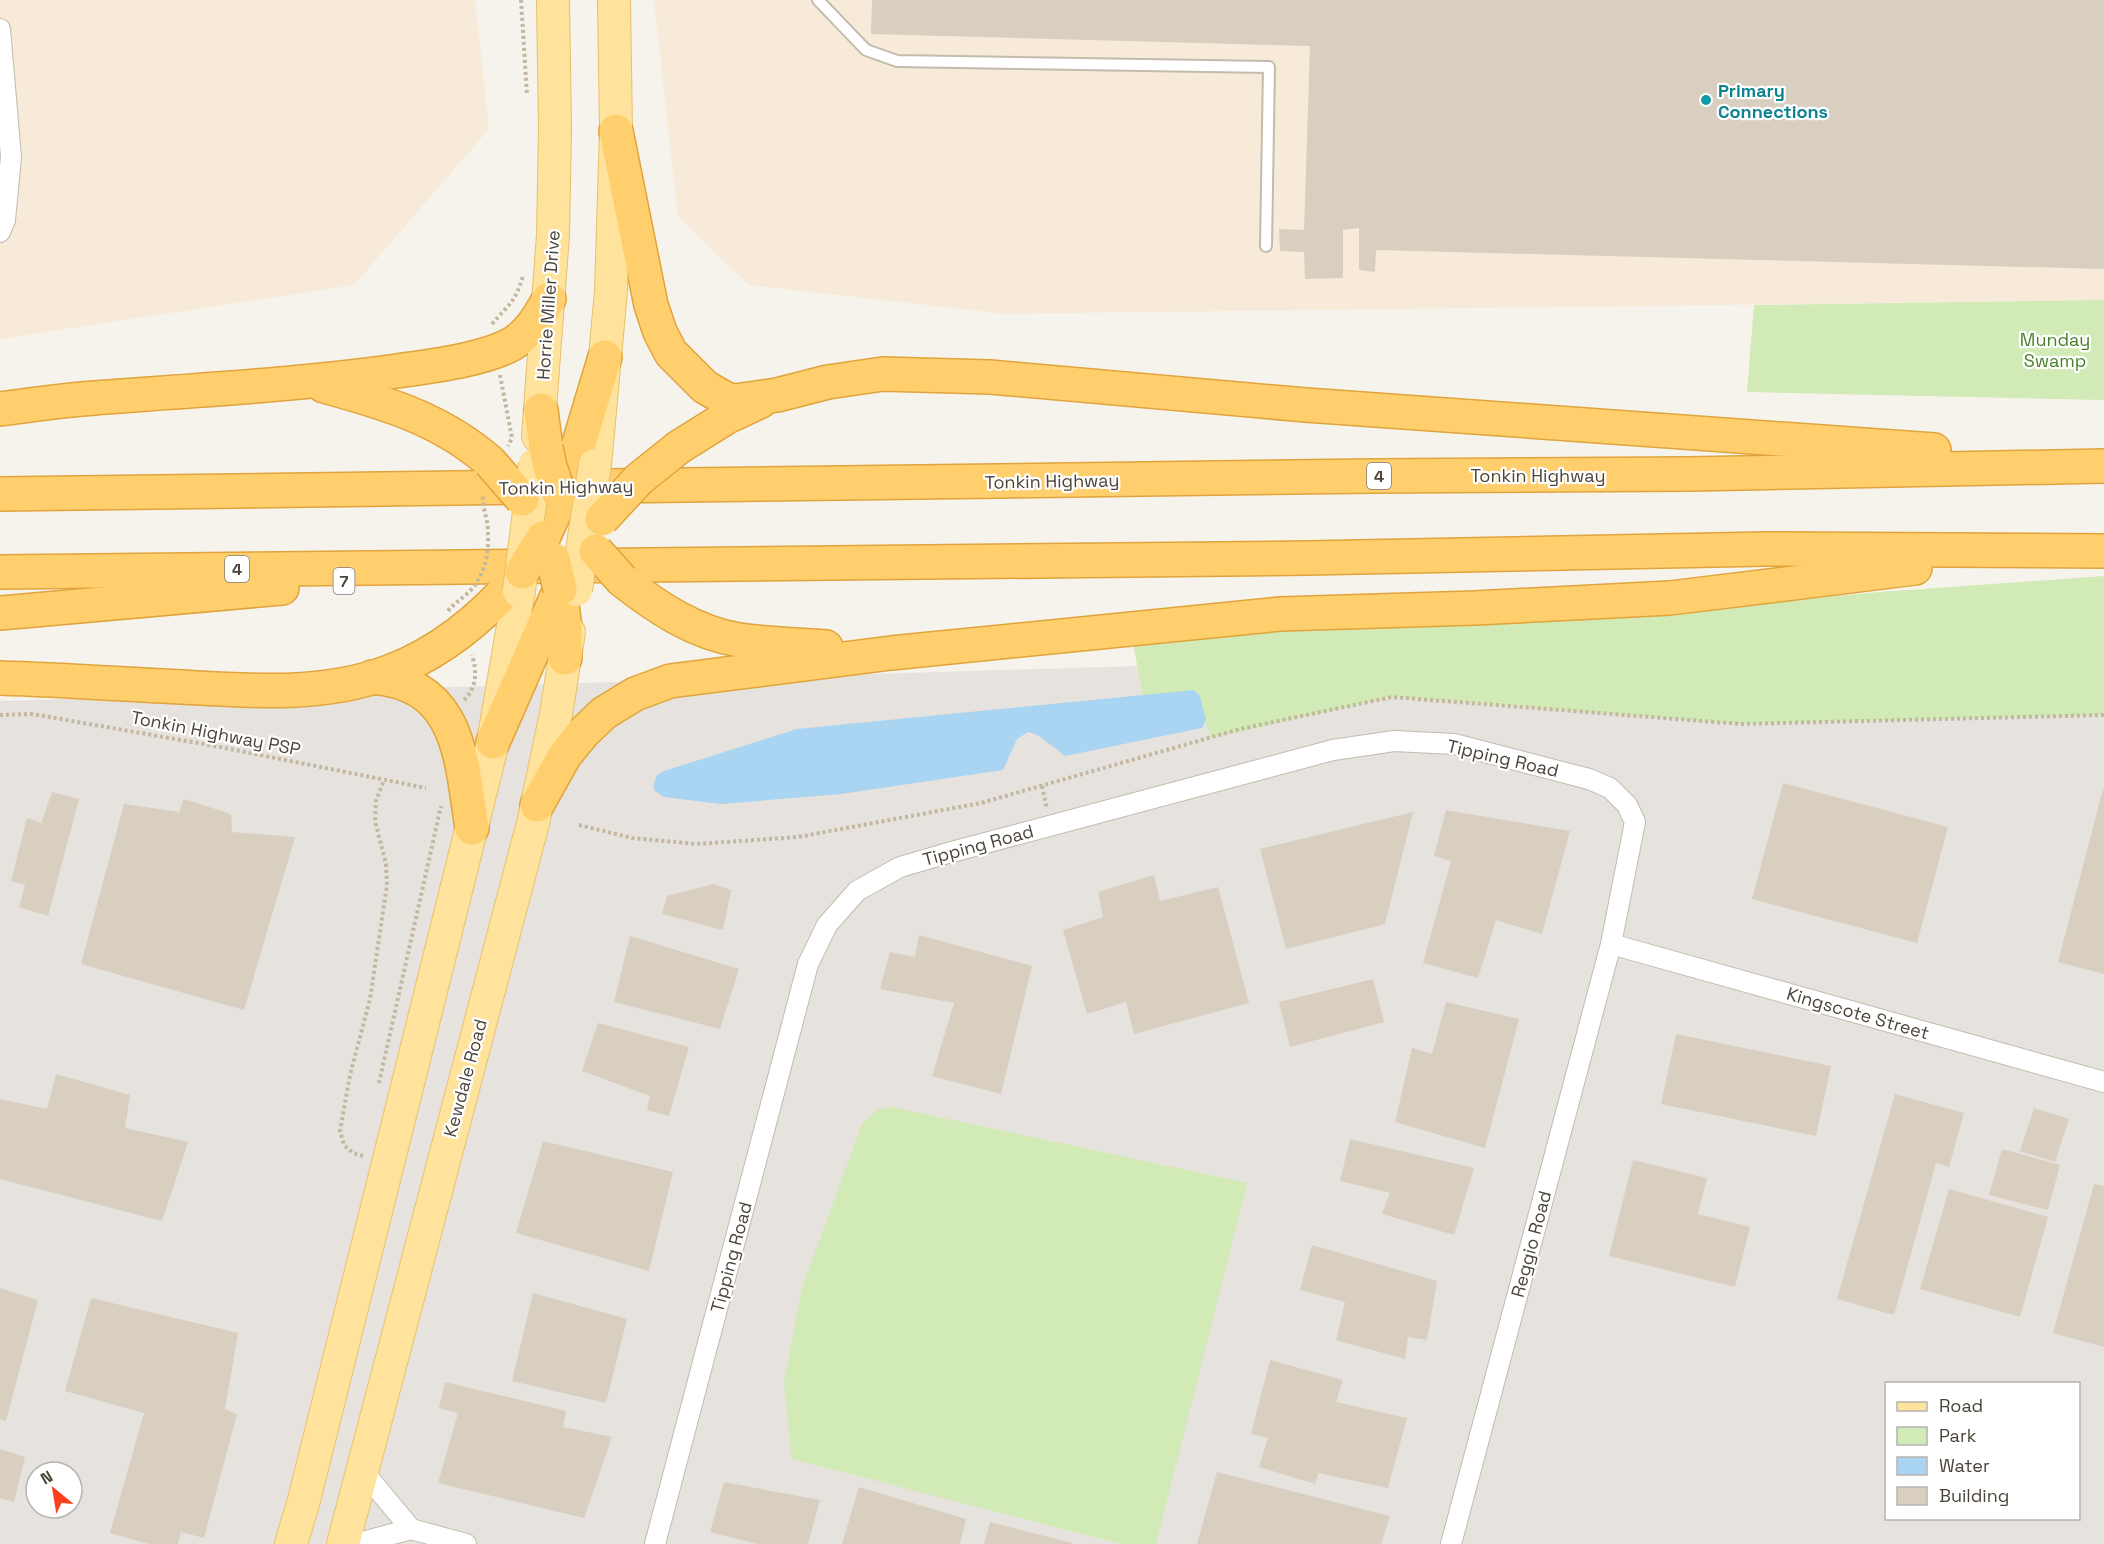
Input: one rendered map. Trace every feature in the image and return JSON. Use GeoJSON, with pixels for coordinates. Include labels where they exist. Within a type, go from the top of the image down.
{"type":"FeatureCollection","features":[{"type":"Feature","properties":{"kind":"highway"},"geometry":{"type":"LineString","coordinates":[[616,131],[651,305],[660,332],[671,353],[705,387],[726,399],[751,400],[828,382],[883,374],[990,377],[1341,408],[2104,462]]}},
{"type":"Feature","properties":{"kind":"highway"},"geometry":{"type":"LineString","coordinates":[[0,409],[91,398],[311,382],[436,365],[495,352],[511,344],[526,334],[549,299]]}},
{"type":"Feature","properties":{"kind":"highway"},"geometry":{"type":"LineString","coordinates":[[565,658],[561,604],[553,559],[522,499],[490,462],[540,448],[605,357]]}},
{"type":"Feature","properties":{"kind":"highway"},"geometry":{"type":"LineString","coordinates":[[311,382],[400,408],[447,430],[540,448]]}},
{"type":"Feature","properties":{"kind":"highway"},"geometry":{"type":"LineString","coordinates":[[493,742],[561,604],[585,542],[603,519],[659,461],[727,417],[777,395]]}},
{"type":"Feature","properties":{"kind":"highway"},"geometry":{"type":"LineString","coordinates":[[541,410],[540,448],[585,542],[622,579],[659,607],[675,617],[706,630],[738,640],[891,653]]}},
{"type":"Feature","properties":{"kind":"highway","name":"Tonkin Highway"},"geometry":{"type":"LineString","coordinates":[[0,494],[1691,474],[2104,466]]}},
{"type":"Feature","properties":{"kind":"highway"},"geometry":{"type":"LineString","coordinates":[[0,678],[268,690],[321,688],[388,673],[410,663],[502,610],[522,572],[536,525],[562,496]]}},
{"type":"Feature","properties":{"kind":"highway","name":"4"},"geometry":{"type":"LineString","coordinates":[[0,572],[1332,558],[1766,549],[2104,551]]}},
{"type":"Feature","properties":{"kind":"highway"},"geometry":{"type":"LineString","coordinates":[[537,805],[565,755],[604,713],[635,694],[670,681],[891,653],[1280,614],[1475,608],[1670,598],[2045,552]]}},
{"type":"Feature","properties":{"kind":"highway","name":"7"},"geometry":{"type":"LineString","coordinates":[[0,613],[203,596],[486,566]]}},
{"type":"Feature","properties":{"kind":"highway"},"geometry":{"type":"LineString","coordinates":[[372,677],[408,684],[428,698],[445,717],[459,747],[472,828]]}},
{"type":"Feature","properties":{"kind":"main road","name":"Horrie Miller Drive"},"geometry":{"type":"LineString","coordinates":[[541,410],[553,235],[555,128],[553,0]]}},
{"type":"Feature","properties":{"kind":"main road"},"geometry":{"type":"LineString","coordinates":[[605,357],[616,131],[614,0]]}},
{"type":"Feature","properties":{"kind":"main road"},"geometry":{"type":"LineString","coordinates":[[536,525],[540,448]]}},
{"type":"Feature","properties":{"kind":"main road"},"geometry":{"type":"LineString","coordinates":[[540,448],[585,542]]}},
{"type":"Feature","properties":{"kind":"main road"},"geometry":{"type":"LineString","coordinates":[[291,1544],[313,1466],[493,742],[502,610]]}},
{"type":"Feature","properties":{"kind":"main road","name":"Kewdale Road"},"geometry":{"type":"LineString","coordinates":[[343,1544],[537,805],[565,658]]}},
{"type":"Feature","properties":{"kind":"street"},"geometry":{"type":"LineString","coordinates":[[0,29],[11,157],[5,220],[0,232]]}},
{"type":"Feature","properties":{"kind":"street","name":"Tipping Road"},"geometry":{"type":"LineString","coordinates":[[655,1544],[808,964],[827,925],[857,891],[900,867],[948,852],[1333,750],[1394,741],[1454,744],[1589,779],[1610,788],[1627,805],[1635,822],[1611,944]]}},
{"type":"Feature","properties":{"kind":"street","name":"Kingscote Street"},"geometry":{"type":"LineString","coordinates":[[1611,944],[2104,1082]]}},
{"type":"Feature","properties":{"kind":"street","name":"Reggio Road"},"geometry":{"type":"LineString","coordinates":[[1450,1544],[1611,944]]}},
{"type":"Feature","properties":{"kind":"street"},"geometry":{"type":"LineString","coordinates":[[362,1470],[411,1529]]}},
{"type":"Feature","properties":{"kind":"street"},"geometry":{"type":"LineString","coordinates":[[355,1544],[411,1529],[466,1544]]}},
{"type":"Feature","properties":{"kind":"lane"},"geometry":{"type":"LineString","coordinates":[[818,0],[866,50],[897,61],[1269,67],[1266,246]]}},
{"type":"Feature","properties":{"kind":"path"},"geometry":{"type":"LineString","coordinates":[[521,0],[528,106]]}},
{"type":"Feature","properties":{"kind":"path"},"geometry":{"type":"LineString","coordinates":[[490,333],[491,325],[510,306],[518,293],[525,272]]}},
{"type":"Feature","properties":{"kind":"path"},"geometry":{"type":"LineString","coordinates":[[499,372],[512,438],[540,448]]}},
{"type":"Feature","properties":{"kind":"path"},"geometry":{"type":"LineString","coordinates":[[448,611],[471,591],[484,570],[488,536],[482,503],[483,493]]}},
{"type":"Feature","properties":{"kind":"path"},"geometry":{"type":"LineString","coordinates":[[459,705],[468,696],[474,682],[477,670],[472,655]]}},
{"type":"Feature","properties":{"kind":"path","name":"Tonkin Highway PSP"},"geometry":{"type":"LineString","coordinates":[[0,715],[32,714],[215,746],[426,788]]}},
{"type":"Feature","properties":{"kind":"path"},"geometry":{"type":"LineString","coordinates":[[361,1165],[363,1156],[353,1153],[344,1145],[340,1131],[350,1075],[370,999],[387,885],[386,864],[375,821],[376,801],[384,780]]}},
{"type":"Feature","properties":{"kind":"path"},"geometry":{"type":"LineString","coordinates":[[379,1087],[442,804]]}},
{"type":"Feature","properties":{"kind":"shaded area"},"geometry":{"type":"Polygon","coordinates":[[[0,0],[475,0],[489,129],[354,285],[0,339],[0,0]]]}},
{"type":"Feature","properties":{"kind":"shaded area"},"geometry":{"type":"Polygon","coordinates":[[[654,0],[2104,0],[2104,300],[1006,314],[749,285],[678,217],[654,0]]]}},
{"type":"Feature","properties":{"kind":"shaded area"},"geometry":{"type":"Polygon","coordinates":[[[1523,654],[2104,674],[2104,1544],[0,1544],[0,701],[1523,654]]]}},
{"type":"Feature","properties":{"kind":"green space","name":"Munday Swamp"},"geometry":{"type":"Polygon","coordinates":[[[2104,300],[2104,400],[1747,392],[1754,305],[2104,300]]]}},
{"type":"Feature","properties":{"kind":"green space"},"geometry":{"type":"Polygon","coordinates":[[[2104,576],[2104,715],[1741,724],[1392,697],[1211,738],[1197,692],[1143,695],[1133,644],[1294,625],[1651,613],[1880,592],[2104,576]]]}},
{"type":"Feature","properties":{"kind":"green space"},"geometry":{"type":"Polygon","coordinates":[[[892,1107],[1247,1183],[1156,1544],[1121,1544],[792,1459],[784,1382],[802,1288],[862,1124],[876,1110],[892,1107]]]}},
{"type":"Feature","properties":{"kind":"water"},"geometry":{"type":"Polygon","coordinates":[[[1194,690],[1200,696],[1206,720],[1202,728],[1065,756],[1038,735],[1028,732],[1017,739],[1003,770],[841,794],[721,804],[664,797],[655,791],[653,786],[657,775],[664,771],[797,729],[1194,690]]]}},
{"type":"Feature","properties":{"kind":"building","name":"Primary Connections"},"geometry":{"type":"Polygon","coordinates":[[[872,0],[2104,0],[2104,269],[1376,250],[1375,272],[1359,270],[1359,228],[1343,230],[1343,278],[1305,279],[1304,252],[1280,251],[1279,229],[1304,230],[1310,46],[871,34],[872,0]]]}},
{"type":"Feature","properties":{"kind":"building"},"geometry":{"type":"Polygon","coordinates":[[[1783,783],[1948,827],[1917,943],[1752,899],[1783,783]]]}},
{"type":"Feature","properties":{"kind":"building"},"geometry":{"type":"Polygon","coordinates":[[[2104,789],[2104,974],[2058,962],[2104,789]]]}},
{"type":"Feature","properties":{"kind":"building"},"geometry":{"type":"Polygon","coordinates":[[[52,792],[79,799],[48,916],[19,907],[25,885],[11,881],[27,818],[41,823],[52,792]]]}},
{"type":"Feature","properties":{"kind":"building"},"geometry":{"type":"Polygon","coordinates":[[[184,799],[231,814],[232,832],[295,837],[244,1010],[81,964],[124,804],[179,812],[184,799]]]}},
{"type":"Feature","properties":{"kind":"building"},"geometry":{"type":"Polygon","coordinates":[[[1446,810],[1570,831],[1542,934],[1496,920],[1478,978],[1423,963],[1451,861],[1434,856],[1446,810]]]}},
{"type":"Feature","properties":{"kind":"building"},"geometry":{"type":"Polygon","coordinates":[[[1413,812],[1385,924],[1286,949],[1260,849],[1413,812]]]}},
{"type":"Feature","properties":{"kind":"building"},"geometry":{"type":"Polygon","coordinates":[[[1154,875],[1160,901],[1218,887],[1249,1003],[1134,1034],[1126,1002],[1087,1014],[1063,930],[1103,917],[1098,892],[1154,875]]]}},
{"type":"Feature","properties":{"kind":"building"},"geometry":{"type":"Polygon","coordinates":[[[713,884],[731,890],[723,930],[662,914],[667,896],[713,884]]]}},
{"type":"Feature","properties":{"kind":"building"},"geometry":{"type":"Polygon","coordinates":[[[919,935],[1032,966],[1001,1094],[932,1076],[954,1003],[880,989],[890,952],[915,957],[919,935]]]}},
{"type":"Feature","properties":{"kind":"building"},"geometry":{"type":"Polygon","coordinates":[[[630,936],[739,969],[720,1029],[614,1002],[630,936]]]}},
{"type":"Feature","properties":{"kind":"building"},"geometry":{"type":"Polygon","coordinates":[[[1373,979],[1384,1022],[1290,1047],[1279,1002],[1373,979]]]}},
{"type":"Feature","properties":{"kind":"building"},"geometry":{"type":"Polygon","coordinates":[[[1446,1002],[1519,1019],[1485,1148],[1395,1122],[1412,1048],[1432,1054],[1446,1002]]]}},
{"type":"Feature","properties":{"kind":"building"},"geometry":{"type":"Polygon","coordinates":[[[598,1023],[689,1047],[669,1116],[647,1110],[650,1096],[582,1071],[598,1023]]]}},
{"type":"Feature","properties":{"kind":"building"},"geometry":{"type":"Polygon","coordinates":[[[1676,1034],[1831,1066],[1816,1136],[1661,1104],[1676,1034]]]}},
{"type":"Feature","properties":{"kind":"building"},"geometry":{"type":"Polygon","coordinates":[[[56,1074],[130,1095],[125,1128],[188,1142],[162,1221],[0,1179],[0,1099],[47,1109],[56,1074]]]}},
{"type":"Feature","properties":{"kind":"building"},"geometry":{"type":"Polygon","coordinates":[[[1895,1094],[1964,1113],[1949,1167],[1936,1163],[1894,1315],[1837,1299],[1895,1094]]]}},
{"type":"Feature","properties":{"kind":"building"},"geometry":{"type":"Polygon","coordinates":[[[2034,1108],[2069,1119],[2055,1162],[2020,1151],[2034,1108]]]}},
{"type":"Feature","properties":{"kind":"building"},"geometry":{"type":"Polygon","coordinates":[[[1350,1139],[1474,1168],[1454,1235],[1382,1214],[1390,1193],[1340,1181],[1350,1139]]]}},
{"type":"Feature","properties":{"kind":"building"},"geometry":{"type":"Polygon","coordinates":[[[543,1141],[673,1172],[649,1271],[516,1233],[543,1141]]]}},
{"type":"Feature","properties":{"kind":"building"},"geometry":{"type":"Polygon","coordinates":[[[2002,1149],[2060,1165],[2048,1210],[1989,1195],[2002,1149]]]}},
{"type":"Feature","properties":{"kind":"building"},"geometry":{"type":"Polygon","coordinates":[[[1633,1160],[1707,1178],[1698,1214],[1750,1227],[1735,1287],[1609,1256],[1633,1160]]]}},
{"type":"Feature","properties":{"kind":"building"},"geometry":{"type":"Polygon","coordinates":[[[2094,1184],[2104,1186],[2104,1347],[2053,1333],[2094,1184]]]}},
{"type":"Feature","properties":{"kind":"building"},"geometry":{"type":"Polygon","coordinates":[[[1949,1189],[2048,1217],[2020,1317],[1920,1289],[1949,1189]]]}},
{"type":"Feature","properties":{"kind":"building"},"geometry":{"type":"Polygon","coordinates":[[[1312,1245],[1437,1281],[1427,1340],[1408,1337],[1405,1359],[1336,1340],[1345,1302],[1300,1290],[1312,1245]]]}},
{"type":"Feature","properties":{"kind":"building"},"geometry":{"type":"Polygon","coordinates":[[[0,1288],[38,1300],[6,1421],[0,1419],[0,1288]]]}},
{"type":"Feature","properties":{"kind":"building"},"geometry":{"type":"Polygon","coordinates":[[[533,1293],[627,1319],[606,1403],[512,1381],[533,1293]]]}},
{"type":"Feature","properties":{"kind":"building"},"geometry":{"type":"Polygon","coordinates":[[[91,1298],[238,1333],[225,1409],[237,1414],[204,1538],[181,1532],[178,1544],[149,1544],[110,1533],[144,1413],[65,1391],[91,1298]]]}},
{"type":"Feature","properties":{"kind":"building"},"geometry":{"type":"Polygon","coordinates":[[[1270,1360],[1343,1380],[1336,1402],[1407,1418],[1388,1488],[1318,1473],[1315,1484],[1259,1467],[1268,1438],[1251,1434],[1270,1360]]]}},
{"type":"Feature","properties":{"kind":"building"},"geometry":{"type":"Polygon","coordinates":[[[445,1382],[566,1411],[563,1427],[612,1437],[584,1518],[438,1483],[458,1413],[439,1408],[445,1382]]]}},
{"type":"Feature","properties":{"kind":"building"},"geometry":{"type":"Polygon","coordinates":[[[0,1449],[25,1457],[14,1502],[0,1498],[0,1449]]]}},
{"type":"Feature","properties":{"kind":"building"},"geometry":{"type":"Polygon","coordinates":[[[1217,1472],[1390,1516],[1381,1544],[1197,1544],[1217,1472]]]}},
{"type":"Feature","properties":{"kind":"building"},"geometry":{"type":"Polygon","coordinates":[[[724,1482],[820,1500],[808,1544],[757,1544],[710,1532],[724,1482]]]}},
{"type":"Feature","properties":{"kind":"building"},"geometry":{"type":"Polygon","coordinates":[[[859,1487],[966,1519],[960,1544],[842,1544],[859,1487]]]}},
{"type":"Feature","properties":{"kind":"building"},"geometry":{"type":"Polygon","coordinates":[[[990,1522],[1072,1543],[984,1544],[990,1522]]]}},
{"type":"Feature","properties":{"kind":"place","name":"Primary Connections"},"geometry":{"type":"Point","coordinates":[1706,100]}}]}
